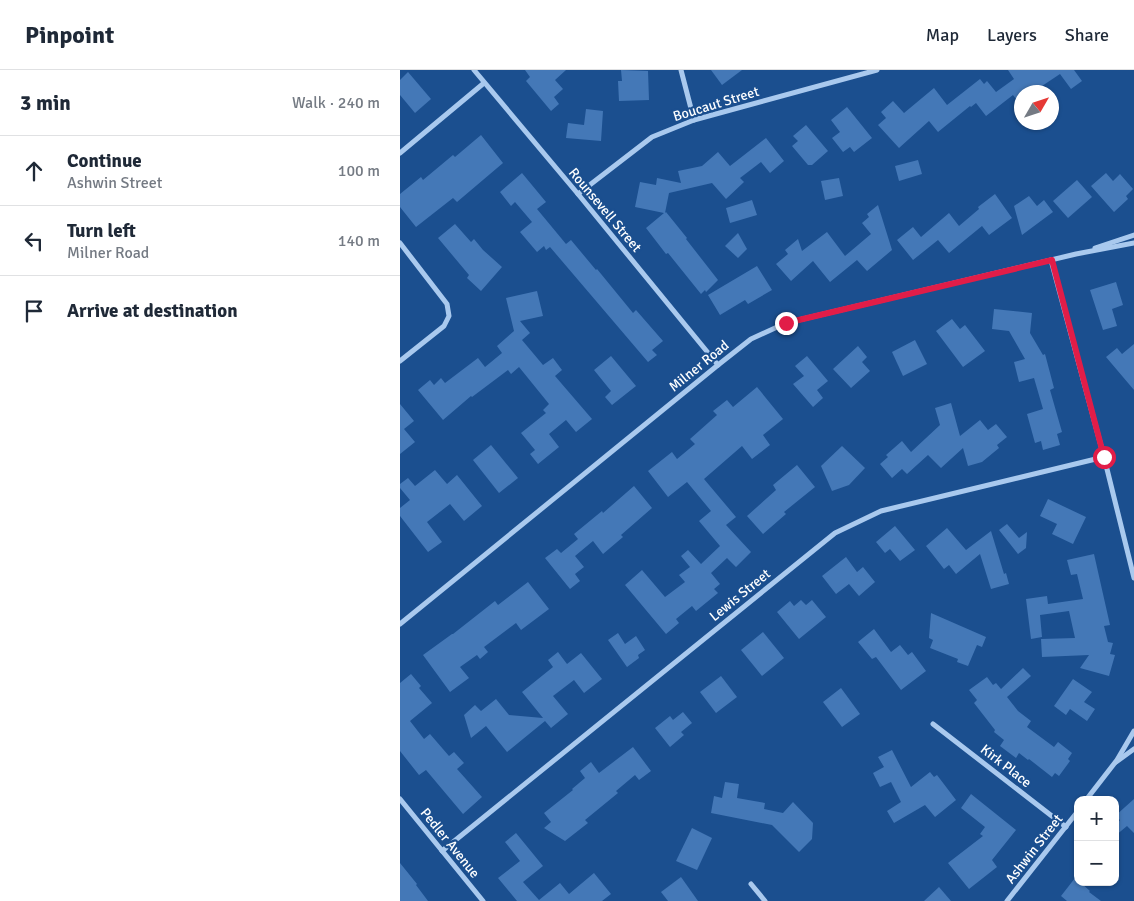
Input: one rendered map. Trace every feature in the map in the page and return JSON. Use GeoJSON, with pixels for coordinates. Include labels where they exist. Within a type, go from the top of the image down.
{"type":"FeatureCollection","features":[{"type":"Feature","properties":{"kind":"street","name":"Rounsevell Street"},"geometry":{"type":"LineString","coordinates":[[474,70],[718,365]]}},
{"type":"Feature","properties":{"kind":"street"},"geometry":{"type":"LineString","coordinates":[[681,70],[694,120]]}},
{"type":"Feature","properties":{"kind":"street","name":"Boucaut Street"},"geometry":{"type":"LineString","coordinates":[[578,194],[652,137],[694,120],[877,70]]}},
{"type":"Feature","properties":{"kind":"street"},"geometry":{"type":"LineString","coordinates":[[400,153],[484,83]]}},
{"type":"Feature","properties":{"kind":"street","name":"Milner Road"},"geometry":{"type":"LineString","coordinates":[[1076,254],[1134,235]]}},
{"type":"Feature","properties":{"kind":"street"},"geometry":{"type":"LineString","coordinates":[[400,243],[447,304],[448,316],[444,326],[400,361]]}},
{"type":"Feature","properties":{"kind":"street","name":"Milner Road"},"geometry":{"type":"LineString","coordinates":[[400,624],[751,339],[786,323],[1076,254],[1134,243]]}},
{"type":"Feature","properties":{"kind":"street"},"geometry":{"type":"LineString","coordinates":[[1052,260],[1134,578]]}},
{"type":"Feature","properties":{"kind":"street","name":"Lewis Street"},"geometry":{"type":"LineString","coordinates":[[442,851],[835,533],[881,511],[1104,457]]}},
{"type":"Feature","properties":{"kind":"street","name":"Kirk Place"},"geometry":{"type":"LineString","coordinates":[[933,724],[1066,827]]}},
{"type":"Feature","properties":{"kind":"street"},"geometry":{"type":"LineString","coordinates":[[1089,796],[1112,766],[1134,731]]}},
{"type":"Feature","properties":{"kind":"street"},"geometry":{"type":"LineString","coordinates":[[1112,766],[1134,749]]}},
{"type":"Feature","properties":{"kind":"street","name":"Pedler Avenue"},"geometry":{"type":"LineString","coordinates":[[400,799],[483,901]]}},
{"type":"Feature","properties":{"kind":"street","name":"Ashwin Street"},"geometry":{"type":"LineString","coordinates":[[1007,901],[1074,816]]}},
{"type":"Feature","properties":{"kind":"street"},"geometry":{"type":"LineString","coordinates":[[751,884],[765,901]]}},
{"type":"Feature","properties":{"kind":"building"},"geometry":{"type":"Polygon","coordinates":[[[525,70],[566,70],[555,80],[563,89],[554,97],[559,104],[551,111],[526,81],[530,77],[525,70]]]}},
{"type":"Feature","properties":{"kind":"building"},"geometry":{"type":"Polygon","coordinates":[[[621,70],[648,71],[649,100],[619,101],[618,81],[622,81],[621,70]]]}},
{"type":"Feature","properties":{"kind":"building"},"geometry":{"type":"Polygon","coordinates":[[[711,70],[742,70],[722,85],[711,70]]]}},
{"type":"Feature","properties":{"kind":"building"},"geometry":{"type":"Polygon","coordinates":[[[1008,70],[1074,70],[1082,81],[1071,89],[1060,74],[1044,85],[1014,85],[1014,96],[1013,95],[986,116],[976,103],[938,132],[929,121],[899,148],[878,125],[886,118],[881,112],[893,101],[904,113],[934,88],[947,105],[980,79],[984,84],[987,81],[996,92],[1014,79],[1008,70]]]}},
{"type":"Feature","properties":{"kind":"building"},"geometry":{"type":"Polygon","coordinates":[[[408,72],[431,99],[415,113],[400,95],[400,80],[408,72]]]}},
{"type":"Feature","properties":{"kind":"building"},"geometry":{"type":"Polygon","coordinates":[[[847,107],[872,138],[854,152],[850,147],[843,152],[832,138],[840,132],[831,120],[847,107]]]}},
{"type":"Feature","properties":{"kind":"building"},"geometry":{"type":"Polygon","coordinates":[[[586,109],[603,111],[601,141],[566,138],[568,123],[584,125],[586,109]]]}},
{"type":"Feature","properties":{"kind":"building"},"geometry":{"type":"Polygon","coordinates":[[[806,125],[828,151],[812,165],[808,165],[792,146],[798,141],[793,136],[806,125]]]}},
{"type":"Feature","properties":{"kind":"building"},"geometry":{"type":"Polygon","coordinates":[[[481,135],[503,163],[457,202],[453,198],[416,227],[400,207],[400,194],[421,177],[423,180],[453,155],[455,157],[481,135]]]}},
{"type":"Feature","properties":{"kind":"building"},"geometry":{"type":"Polygon","coordinates":[[[766,138],[784,161],[770,173],[761,162],[740,178],[744,182],[726,199],[712,183],[669,193],[665,213],[687,238],[718,280],[706,292],[705,290],[701,294],[646,228],[664,213],[635,207],[640,182],[656,185],[657,178],[681,183],[678,171],[702,166],[718,152],[730,166],[766,138]]]}},
{"type":"Feature","properties":{"kind":"building"},"geometry":{"type":"Polygon","coordinates":[[[918,160],[922,174],[899,181],[895,166],[918,160]]]}},
{"type":"Feature","properties":{"kind":"building"},"geometry":{"type":"Polygon","coordinates":[[[522,173],[546,202],[537,209],[566,244],[571,240],[633,313],[636,310],[663,341],[652,350],[657,355],[648,362],[550,247],[546,250],[544,246],[537,252],[520,232],[532,222],[515,202],[511,206],[500,192],[522,173]]]}},
{"type":"Feature","properties":{"kind":"building"},"geometry":{"type":"Polygon","coordinates":[[[1106,173],[1113,181],[1120,174],[1133,189],[1126,196],[1128,199],[1114,212],[1091,186],[1106,173]]]}},
{"type":"Feature","properties":{"kind":"building"},"geometry":{"type":"Polygon","coordinates":[[[839,178],[843,196],[825,200],[821,181],[839,178]]]}},
{"type":"Feature","properties":{"kind":"building"},"geometry":{"type":"Polygon","coordinates":[[[1077,180],[1092,197],[1068,218],[1053,201],[1077,180]]]}},
{"type":"Feature","properties":{"kind":"building"},"geometry":{"type":"Polygon","coordinates":[[[995,194],[1012,218],[989,235],[982,226],[949,253],[938,240],[913,260],[897,240],[913,227],[921,237],[949,213],[959,226],[979,209],[978,207],[995,194]]]}},
{"type":"Feature","properties":{"kind":"building"},"geometry":{"type":"Polygon","coordinates":[[[1029,196],[1037,206],[1044,200],[1053,212],[1022,235],[1014,206],[1029,196]]]}},
{"type":"Feature","properties":{"kind":"building"},"geometry":{"type":"Polygon","coordinates":[[[752,200],[757,215],[730,223],[726,208],[752,200]]]}},
{"type":"Feature","properties":{"kind":"building"},"geometry":{"type":"Polygon","coordinates":[[[878,205],[892,250],[867,271],[857,260],[830,282],[813,261],[791,281],[776,264],[788,254],[785,250],[798,239],[802,251],[827,232],[845,256],[871,234],[862,223],[869,217],[867,214],[878,205]]]}},
{"type":"Feature","properties":{"kind":"building"},"geometry":{"type":"Polygon","coordinates":[[[455,224],[471,242],[474,239],[502,267],[481,291],[467,278],[469,275],[438,238],[455,224]]]}},
{"type":"Feature","properties":{"kind":"building"},"geometry":{"type":"Polygon","coordinates":[[[738,233],[747,249],[738,258],[725,246],[738,233]]]}},
{"type":"Feature","properties":{"kind":"building"},"geometry":{"type":"Polygon","coordinates":[[[757,266],[772,290],[748,304],[745,300],[720,315],[708,295],[757,266]]]}},
{"type":"Feature","properties":{"kind":"building"},"geometry":{"type":"Polygon","coordinates":[[[1116,282],[1123,305],[1112,309],[1117,326],[1103,330],[1090,290],[1116,282]]]}},
{"type":"Feature","properties":{"kind":"building"},"geometry":{"type":"Polygon","coordinates":[[[537,291],[543,316],[520,321],[530,333],[522,340],[543,365],[553,358],[562,370],[555,376],[592,419],[576,432],[566,420],[549,434],[559,447],[538,464],[530,454],[535,450],[521,433],[546,413],[543,410],[549,404],[519,367],[511,374],[508,370],[471,396],[443,420],[418,390],[430,380],[434,385],[441,378],[445,383],[478,358],[485,367],[502,353],[497,346],[514,331],[506,298],[537,291]]]}},
{"type":"Feature","properties":{"kind":"building"},"geometry":{"type":"Polygon","coordinates":[[[994,309],[1032,313],[1030,333],[1043,355],[1045,354],[1054,388],[1050,390],[1062,432],[1057,434],[1060,445],[1043,450],[1041,441],[1035,443],[1027,414],[1043,409],[1034,378],[1019,382],[1014,362],[1025,359],[1009,331],[992,329],[994,309]]]}},
{"type":"Feature","properties":{"kind":"building"},"geometry":{"type":"Polygon","coordinates":[[[952,319],[960,329],[965,325],[985,351],[963,367],[936,331],[952,319]]]}},
{"type":"Feature","properties":{"kind":"building"},"geometry":{"type":"Polygon","coordinates":[[[915,340],[927,364],[903,376],[892,352],[915,340]]]}},
{"type":"Feature","properties":{"kind":"building"},"geometry":{"type":"Polygon","coordinates":[[[1134,344],[1134,390],[1106,357],[1117,348],[1122,354],[1134,344]]]}},
{"type":"Feature","properties":{"kind":"building"},"geometry":{"type":"Polygon","coordinates":[[[858,346],[867,357],[862,362],[870,371],[851,388],[833,369],[858,346]]]}},
{"type":"Feature","properties":{"kind":"building"},"geometry":{"type":"Polygon","coordinates":[[[611,356],[636,386],[612,405],[605,397],[611,391],[594,370],[611,356]]]}},
{"type":"Feature","properties":{"kind":"building"},"geometry":{"type":"Polygon","coordinates":[[[807,356],[828,381],[817,390],[823,398],[813,407],[793,384],[804,376],[795,366],[807,356]]]}},
{"type":"Feature","properties":{"kind":"building"},"geometry":{"type":"Polygon","coordinates":[[[757,387],[783,419],[763,435],[770,445],[752,459],[742,446],[704,479],[736,517],[726,525],[751,552],[736,567],[727,558],[711,573],[720,584],[714,589],[718,593],[696,611],[692,606],[676,619],[679,623],[666,634],[625,585],[642,570],[665,597],[685,582],[679,575],[690,567],[681,556],[688,550],[701,564],[720,546],[699,521],[711,511],[687,482],[668,497],[648,471],[672,452],[677,459],[695,444],[690,439],[717,415],[713,411],[727,400],[733,407],[757,387]]]}},
{"type":"Feature","properties":{"kind":"building"},"geometry":{"type":"Polygon","coordinates":[[[951,403],[960,436],[980,420],[988,430],[996,424],[1007,437],[997,445],[999,448],[982,462],[968,466],[963,448],[941,468],[928,455],[907,474],[902,469],[892,478],[880,464],[888,457],[886,455],[902,441],[911,452],[940,425],[935,408],[951,403]]]}},
{"type":"Feature","properties":{"kind":"building"},"geometry":{"type":"Polygon","coordinates":[[[400,404],[414,421],[404,429],[415,442],[400,454],[400,404]]]}},
{"type":"Feature","properties":{"kind":"building"},"geometry":{"type":"Polygon","coordinates":[[[491,445],[518,478],[499,493],[473,460],[491,445]]]}},
{"type":"Feature","properties":{"kind":"building"},"geometry":{"type":"Polygon","coordinates":[[[842,446],[865,468],[849,485],[832,491],[821,466],[842,446]]]}},
{"type":"Feature","properties":{"kind":"building"},"geometry":{"type":"Polygon","coordinates":[[[797,465],[815,487],[784,512],[786,514],[763,534],[747,516],[776,490],[773,485],[797,465]]]}},
{"type":"Feature","properties":{"kind":"building"},"geometry":{"type":"Polygon","coordinates":[[[435,470],[447,484],[457,475],[482,506],[464,521],[450,504],[427,522],[442,542],[428,552],[400,516],[400,508],[410,500],[400,488],[400,484],[408,478],[415,486],[435,470]]]}},
{"type":"Feature","properties":{"kind":"building"},"geometry":{"type":"Polygon","coordinates":[[[634,486],[652,508],[621,535],[623,537],[603,554],[593,541],[575,556],[584,567],[575,574],[580,581],[570,589],[545,558],[557,549],[561,553],[578,539],[574,534],[602,511],[603,513],[634,486]]]}},
{"type":"Feature","properties":{"kind":"building"},"geometry":{"type":"Polygon","coordinates":[[[1048,499],[1086,517],[1073,544],[1052,534],[1057,524],[1040,516],[1048,499]]]}},
{"type":"Feature","properties":{"kind":"building"},"geometry":{"type":"Polygon","coordinates":[[[1007,524],[1019,538],[1027,532],[1026,548],[1018,554],[999,530],[1007,524]]]}},
{"type":"Feature","properties":{"kind":"building"},"geometry":{"type":"Polygon","coordinates":[[[895,526],[915,550],[900,561],[890,549],[885,553],[876,542],[895,526]]]}},
{"type":"Feature","properties":{"kind":"building"},"geometry":{"type":"Polygon","coordinates":[[[947,528],[966,550],[991,531],[1004,574],[1006,573],[1009,584],[991,589],[980,554],[956,574],[949,565],[944,569],[926,546],[947,528]]]}},
{"type":"Feature","properties":{"kind":"building"},"geometry":{"type":"Polygon","coordinates":[[[1094,554],[1110,625],[1104,626],[1108,642],[1113,643],[1110,654],[1115,655],[1109,676],[1080,668],[1089,655],[1042,657],[1041,639],[1075,638],[1069,611],[1040,615],[1042,637],[1031,639],[1026,599],[1047,596],[1048,604],[1083,599],[1077,574],[1071,575],[1067,560],[1094,554]]]}},
{"type":"Feature","properties":{"kind":"building"},"geometry":{"type":"Polygon","coordinates":[[[846,557],[857,572],[863,567],[875,582],[859,596],[849,584],[836,594],[822,576],[846,557]]]}},
{"type":"Feature","properties":{"kind":"building"},"geometry":{"type":"Polygon","coordinates":[[[528,582],[549,609],[521,630],[516,623],[484,647],[488,652],[480,659],[477,655],[460,667],[469,678],[450,692],[423,655],[495,601],[498,605],[528,582]]]}},
{"type":"Feature","properties":{"kind":"building"},"geometry":{"type":"Polygon","coordinates":[[[801,600],[806,605],[812,600],[826,617],[799,639],[777,612],[790,601],[794,606],[801,600]]]}},
{"type":"Feature","properties":{"kind":"building"},"geometry":{"type":"Polygon","coordinates":[[[931,613],[986,637],[982,647],[977,645],[968,666],[957,662],[958,659],[930,648],[933,640],[929,638],[931,613]]]}},
{"type":"Feature","properties":{"kind":"building"},"geometry":{"type":"Polygon","coordinates":[[[874,629],[891,652],[900,645],[908,655],[912,652],[926,671],[901,690],[876,657],[872,659],[858,642],[874,629]]]}},
{"type":"Feature","properties":{"kind":"building"},"geometry":{"type":"Polygon","coordinates":[[[763,632],[784,658],[762,676],[741,650],[763,632]]]}},
{"type":"Feature","properties":{"kind":"building"},"geometry":{"type":"Polygon","coordinates":[[[618,633],[625,644],[636,636],[645,650],[638,655],[639,658],[627,667],[608,640],[618,633]]]}},
{"type":"Feature","properties":{"kind":"building"},"geometry":{"type":"Polygon","coordinates":[[[558,652],[567,664],[581,653],[602,679],[584,693],[574,680],[553,696],[568,714],[551,728],[545,721],[507,752],[486,726],[471,738],[464,715],[475,705],[481,711],[496,699],[509,715],[543,718],[522,692],[553,667],[548,660],[558,652]]]}},
{"type":"Feature","properties":{"kind":"building"},"geometry":{"type":"Polygon","coordinates":[[[1023,668],[1031,676],[1007,697],[1018,711],[1031,721],[1027,727],[1054,747],[1058,742],[1072,753],[1068,759],[1070,761],[1059,776],[1055,773],[1052,777],[1019,753],[1016,758],[1000,746],[1004,740],[994,732],[995,730],[974,703],[977,700],[969,690],[987,677],[993,685],[996,683],[1001,689],[1023,668]]]}},
{"type":"Feature","properties":{"kind":"building"},"geometry":{"type":"Polygon","coordinates":[[[411,674],[421,686],[419,688],[432,703],[410,721],[424,739],[430,734],[449,756],[454,752],[464,763],[457,769],[482,797],[463,814],[426,770],[419,775],[400,751],[400,683],[411,674]]]}},
{"type":"Feature","properties":{"kind":"building"},"geometry":{"type":"Polygon","coordinates":[[[721,676],[737,697],[716,713],[700,692],[721,676]]]}},
{"type":"Feature","properties":{"kind":"building"},"geometry":{"type":"Polygon","coordinates":[[[1073,679],[1092,692],[1084,702],[1095,709],[1087,721],[1070,709],[1066,715],[1054,706],[1073,679]]]}},
{"type":"Feature","properties":{"kind":"building"},"geometry":{"type":"Polygon","coordinates":[[[841,688],[860,714],[842,727],[823,702],[841,688]]]}},
{"type":"Feature","properties":{"kind":"building"},"geometry":{"type":"Polygon","coordinates":[[[683,712],[692,723],[681,732],[684,735],[670,747],[655,728],[670,716],[673,720],[683,712]]]}},
{"type":"Feature","properties":{"kind":"building"},"geometry":{"type":"Polygon","coordinates":[[[633,747],[651,771],[639,780],[635,775],[616,791],[618,793],[585,820],[588,823],[565,841],[544,828],[551,822],[544,813],[585,778],[580,771],[591,762],[599,773],[633,747]]]}},
{"type":"Feature","properties":{"kind":"building"},"geometry":{"type":"Polygon","coordinates":[[[892,750],[911,787],[930,772],[934,777],[937,775],[956,800],[935,817],[925,805],[894,823],[887,811],[901,802],[891,782],[880,787],[873,773],[884,767],[878,757],[892,750]]]}},
{"type":"Feature","properties":{"kind":"building"},"geometry":{"type":"Polygon","coordinates":[[[725,782],[739,784],[737,798],[765,803],[764,809],[783,813],[793,802],[813,823],[812,839],[799,852],[772,825],[711,813],[714,796],[722,798],[725,782]]]}},
{"type":"Feature","properties":{"kind":"building"},"geometry":{"type":"Polygon","coordinates":[[[971,794],[1016,830],[992,860],[997,867],[969,889],[948,863],[983,836],[980,834],[985,827],[961,808],[971,794]]]}},
{"type":"Feature","properties":{"kind":"building"},"geometry":{"type":"Polygon","coordinates":[[[1134,799],[1134,833],[1127,826],[1119,833],[1119,812],[1134,799]]]}},
{"type":"Feature","properties":{"kind":"building"},"geometry":{"type":"Polygon","coordinates":[[[692,828],[712,838],[697,870],[676,861],[692,828]]]}},
{"type":"Feature","properties":{"kind":"building"},"geometry":{"type":"Polygon","coordinates":[[[516,833],[543,866],[523,882],[539,900],[560,883],[569,894],[594,873],[611,894],[602,901],[517,901],[498,878],[520,861],[505,842],[516,833]]]}},
{"type":"Feature","properties":{"kind":"building"},"geometry":{"type":"Polygon","coordinates":[[[400,863],[417,884],[428,901],[400,901],[400,863]]]}},
{"type":"Feature","properties":{"kind":"building"},"geometry":{"type":"Polygon","coordinates":[[[681,877],[698,901],[668,901],[661,892],[681,877]]]}},
{"type":"Feature","properties":{"kind":"building"},"geometry":{"type":"Polygon","coordinates":[[[1074,879],[1074,886],[1084,886],[1101,901],[1067,901],[1061,896],[1074,879]]]}},
{"type":"Feature","properties":{"kind":"building"},"geometry":{"type":"Polygon","coordinates":[[[939,887],[951,901],[924,901],[939,887]]]}},
{"type":"Feature","properties":{"kind":"route"},"geometry":{"type":"LineString","coordinates":[[786,323],[1052,260],[1104,457]]}}]}
